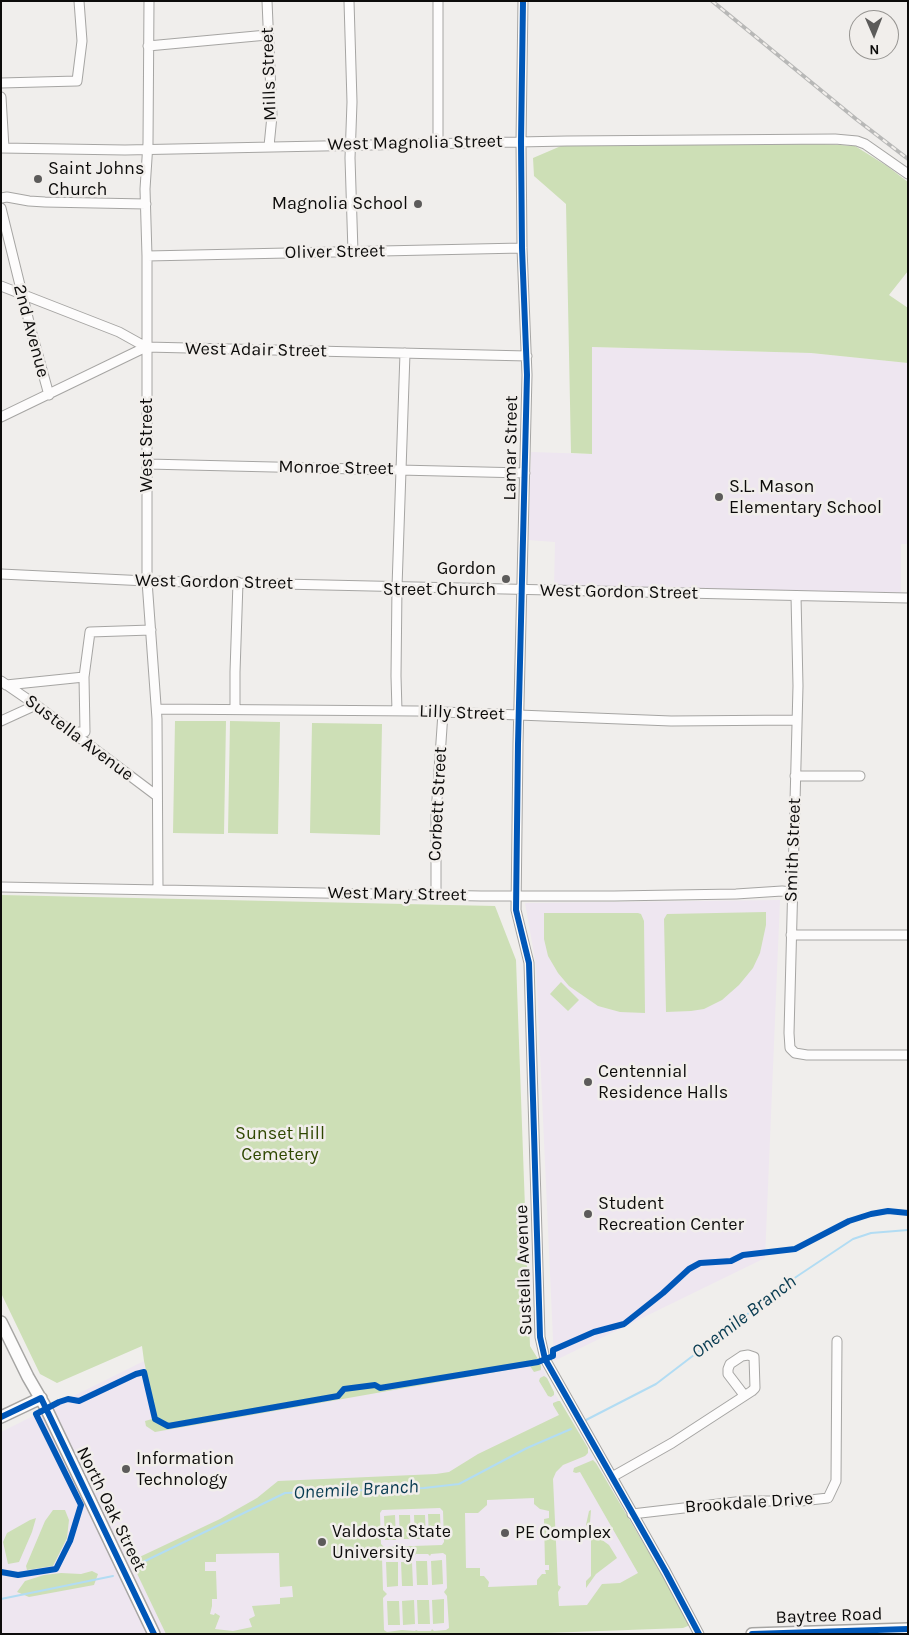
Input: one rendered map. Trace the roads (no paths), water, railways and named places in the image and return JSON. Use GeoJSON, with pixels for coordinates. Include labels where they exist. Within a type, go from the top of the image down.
{"type":"FeatureCollection","features":[{"type":"Feature","properties":{"kind":"main road","name":"North Oak Street"},"geometry":{"type":"LineString","coordinates":[[1,1322],[40,1398],[154,1634]]}},
{"type":"Feature","properties":{"kind":"main road"},"geometry":{"type":"LineString","coordinates":[[1,1417],[40,1398]]}},
{"type":"Feature","properties":{"kind":"main road","name":"Baytree Road"},"geometry":{"type":"LineString","coordinates":[[752,1634],[867,1632],[908,1629]]}},
{"type":"Feature","properties":{"kind":"street"},"geometry":{"type":"LineString","coordinates":[[1,83],[77,81],[82,41],[79,1]]}},
{"type":"Feature","properties":{"kind":"street","name":"West Street"},"geometry":{"type":"LineString","coordinates":[[149,1],[145,189],[147,256],[147,581],[156,709],[158,889]]}},
{"type":"Feature","properties":{"kind":"street","name":"Mills Street"},"geometry":{"type":"LineString","coordinates":[[267,1],[272,116],[269,146]]}},
{"type":"Feature","properties":{"kind":"street"},"geometry":{"type":"LineString","coordinates":[[349,1],[353,252]]}},
{"type":"Feature","properties":{"kind":"street"},"geometry":{"type":"LineString","coordinates":[[438,1],[438,144]]}},
{"type":"Feature","properties":{"kind":"street","name":"Lamar Street"},"geometry":{"type":"LineString","coordinates":[[517,896],[516,844],[527,356],[522,248],[523,1]]}},
{"type":"Feature","properties":{"kind":"street"},"geometry":{"type":"LineString","coordinates":[[148,46],[267,35]]}},
{"type":"Feature","properties":{"kind":"street"},"geometry":{"type":"LineString","coordinates":[[1,96],[3,148]]}},
{"type":"Feature","properties":{"kind":"street","name":"West Magnolia Street"},"geometry":{"type":"LineString","coordinates":[[3,148],[147,149],[776,138],[842,139],[865,144],[908,174]]}},
{"type":"Feature","properties":{"kind":"street"},"geometry":{"type":"LineString","coordinates":[[1,198],[7,197],[29,202],[146,204]]}},
{"type":"Feature","properties":{"kind":"street","name":"2nd Avenue"},"geometry":{"type":"LineString","coordinates":[[1,208],[42,375],[49,395]]}},
{"type":"Feature","properties":{"kind":"street","name":"Oliver Street"},"geometry":{"type":"LineString","coordinates":[[147,256],[522,248]]}},
{"type":"Feature","properties":{"kind":"street"},"geometry":{"type":"LineString","coordinates":[[1,286],[119,332],[146,348]]}},
{"type":"Feature","properties":{"kind":"street","name":"West Adair Street"},"geometry":{"type":"LineString","coordinates":[[1,418],[146,348],[527,356]]}},
{"type":"Feature","properties":{"kind":"street"},"geometry":{"type":"LineString","coordinates":[[397,711],[397,587],[405,352]]}},
{"type":"Feature","properties":{"kind":"street","name":"Monroe Street"},"geometry":{"type":"LineString","coordinates":[[147,464],[401,469],[525,474]]}},
{"type":"Feature","properties":{"kind":"street","name":"West Gordon Street"},"geometry":{"type":"LineString","coordinates":[[1,574],[147,581],[908,598]]}},
{"type":"Feature","properties":{"kind":"street"},"geometry":{"type":"LineString","coordinates":[[235,709],[238,582]]}},
{"type":"Feature","properties":{"kind":"street","name":"Smith Street"},"geometry":{"type":"LineString","coordinates":[[796,596],[798,686],[788,1033],[790,1048],[795,1053],[802,1055],[908,1055]]}},
{"type":"Feature","properties":{"kind":"street"},"geometry":{"type":"LineString","coordinates":[[73,732],[85,732],[84,677],[90,632],[151,630]]}},
{"type":"Feature","properties":{"kind":"street"},"geometry":{"type":"LineString","coordinates":[[4,683],[84,677]]}},
{"type":"Feature","properties":{"kind":"street","name":"Sustella Avenue"},"geometry":{"type":"LineString","coordinates":[[4,683],[73,732],[157,796]]}},
{"type":"Feature","properties":{"kind":"street"},"geometry":{"type":"LineString","coordinates":[[1,721],[36,705]]}},
{"type":"Feature","properties":{"kind":"street","name":"Lilly Street"},"geometry":{"type":"LineString","coordinates":[[156,709],[397,711],[671,722],[797,720]]}},
{"type":"Feature","properties":{"kind":"street","name":"Corbett Street"},"geometry":{"type":"LineString","coordinates":[[436,895],[437,805],[443,713]]}},
{"type":"Feature","properties":{"kind":"street"},"geometry":{"type":"LineString","coordinates":[[795,776],[860,776]]}},
{"type":"Feature","properties":{"kind":"street","name":"West Mary Street"},"geometry":{"type":"LineString","coordinates":[[1,887],[517,896],[792,892]]}},
{"type":"Feature","properties":{"kind":"street","name":"Sustella Avenue"},"geometry":{"type":"LineString","coordinates":[[517,896],[516,910],[529,963],[531,992],[541,1343],[545,1359],[699,1634]]}},
{"type":"Feature","properties":{"kind":"street"},"geometry":{"type":"LineString","coordinates":[[791,935],[908,934]]}},
{"type":"Feature","properties":{"kind":"street","name":"Brookdale Drive"},"geometry":{"type":"LineString","coordinates":[[632,1514],[744,1501],[801,1501],[828,1498],[836,1481],[837,1341]]}},
{"type":"Feature","properties":{"kind":"street"},"geometry":{"type":"LineString","coordinates":[[612,1477],[672,1443],[744,1396]]}},
{"type":"Feature","properties":{"kind":"waterway","name":"Onemile Branch"},"geometry":{"type":"LineString","coordinates":[[586,1420],[656,1384],[796,1277],[853,1239],[871,1233],[908,1230]]}},
{"type":"Feature","properties":{"kind":"waterway","name":"Onemile Branch"},"geometry":{"type":"LineString","coordinates":[[143,1562],[285,1493],[424,1488],[459,1484],[527,1448],[571,1429]]}},
{"type":"Feature","properties":{"kind":"waterway","name":"Onemile Branch"},"geometry":{"type":"LineString","coordinates":[[1,1599],[113,1576]]}},
{"type":"Feature","properties":{"kind":"railway"},"geometry":{"type":"LineString","coordinates":[[712,1],[908,159]]}},
{"type":"Feature","properties":{"kind":"place","name":"Saint Johns Church"},"geometry":{"type":"Point","coordinates":[38,179]}},
{"type":"Feature","properties":{"kind":"place","name":"Magnolia School"},"geometry":{"type":"Point","coordinates":[418,204]}},
{"type":"Feature","properties":{"kind":"place","name":"S.L. Mason Elementary School"},"geometry":{"type":"Point","coordinates":[719,497]}},
{"type":"Feature","properties":{"kind":"place","name":"Gordon Street Church"},"geometry":{"type":"Point","coordinates":[506,579]}},
{"type":"Feature","properties":{"kind":"place","name":"Centennial Residence Halls"},"geometry":{"type":"Point","coordinates":[588,1082]}},
{"type":"Feature","properties":{"kind":"place","name":"Student Recreation Center"},"geometry":{"type":"Point","coordinates":[588,1214]}},
{"type":"Feature","properties":{"kind":"place","name":"Information Technology"},"geometry":{"type":"Point","coordinates":[126,1469]}},
{"type":"Feature","properties":{"kind":"place","name":"PE Complex"},"geometry":{"type":"Point","coordinates":[505,1533]}},
{"type":"Feature","properties":{"kind":"place","name":"Valdosta State University"},"geometry":{"type":"Point","coordinates":[322,1542]}},
{"type":"Feature","properties":{"kind":"park label","name":"Sunset Hill Cemetery"},"geometry":{"type":"Point","coordinates":[280,1144]}}]}
